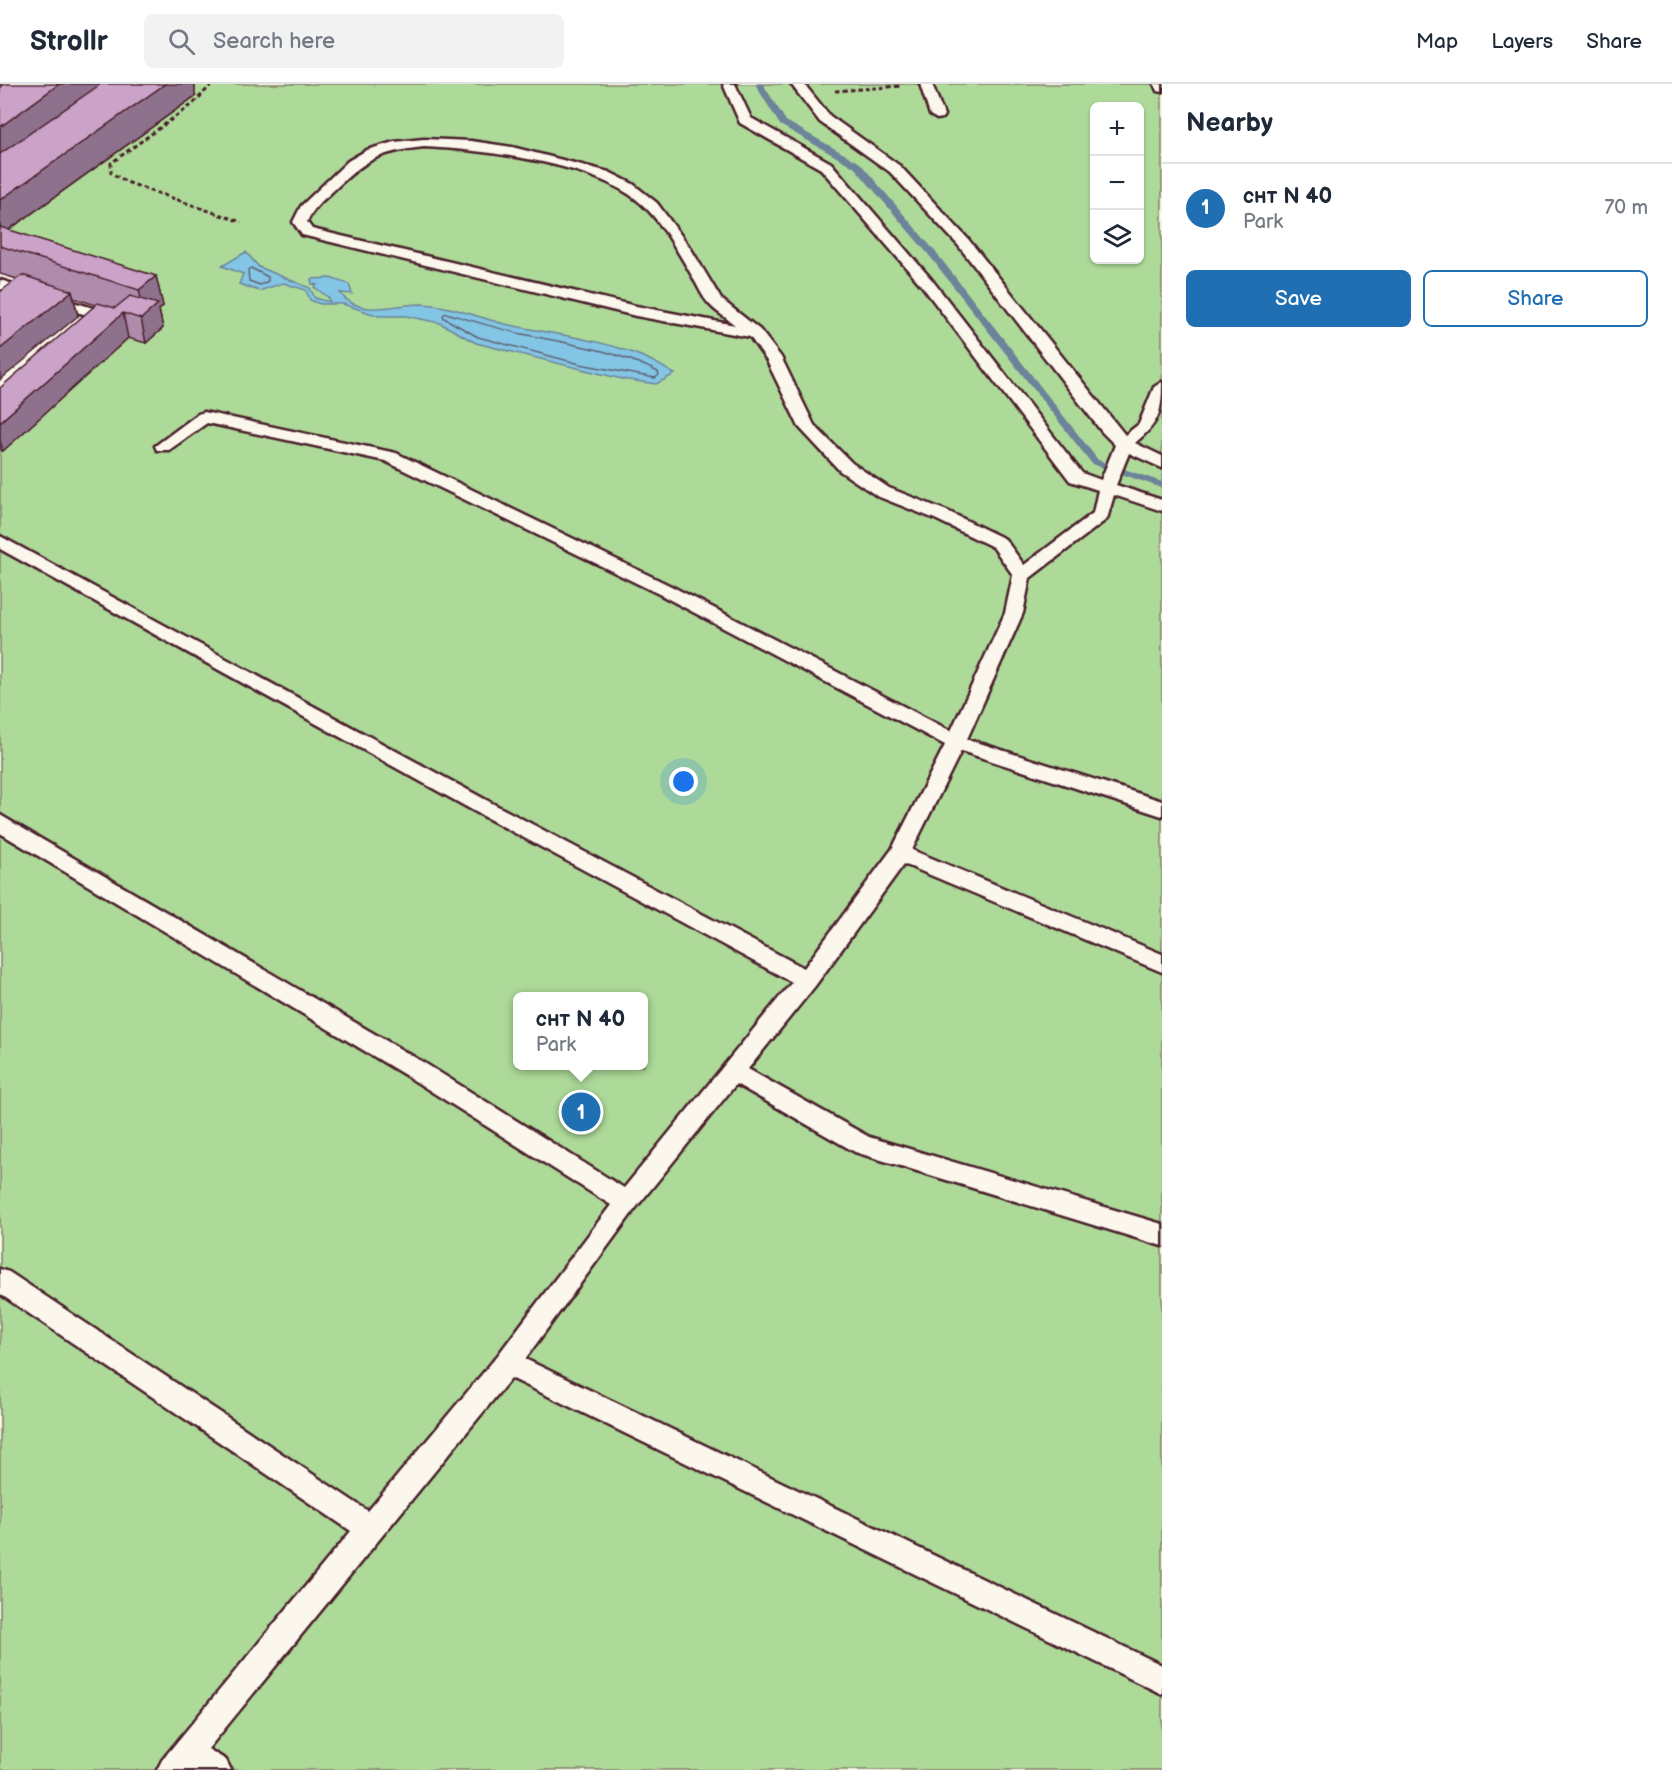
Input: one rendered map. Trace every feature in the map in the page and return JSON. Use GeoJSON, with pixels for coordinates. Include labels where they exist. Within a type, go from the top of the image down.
{"type":"FeatureCollection","features":[{"type":"Feature","properties":{"kind":"lane"},"geometry":{"type":"LineString","coordinates":[[729,84],[745,120],[826,166],[927,283],[1077,477],[1162,506]]}},
{"type":"Feature","properties":{"kind":"lane"},"geometry":{"type":"LineString","coordinates":[[926,84],[937,115]]}},
{"type":"Feature","properties":{"kind":"lane"},"geometry":{"type":"LineString","coordinates":[[1160,84],[1162,88]]}},
{"type":"Feature","properties":{"kind":"lane"},"geometry":{"type":"LineString","coordinates":[[800,88],[825,119],[895,169],[963,242],[1107,428],[1124,444],[1162,464]]}},
{"type":"Feature","properties":{"kind":"lane"},"geometry":{"type":"LineString","coordinates":[[755,333],[636,311],[307,232],[300,222],[306,209],[353,164],[372,153],[394,146],[424,143],[471,145],[512,151],[604,175],[628,187],[652,206],[678,240],[715,302],[755,333],[775,360],[807,427],[846,467],[883,492],[941,515],[999,543],[1022,575]]}},
{"type":"Feature","properties":{"kind":"lane"},"geometry":{"type":"LineString","coordinates":[[0,284],[98,314],[71,336]]}},
{"type":"Feature","properties":{"kind":"lane"},"geometry":{"type":"LineString","coordinates":[[0,310],[23,291]]}},
{"type":"Feature","properties":{"kind":"lane"},"geometry":{"type":"LineString","coordinates":[[216,1770],[180,1761],[507,1363],[627,1202],[807,980],[900,854],[956,742],[1014,613],[1022,575],[1101,515],[1107,488],[1124,444],[1146,426],[1162,387]]}},
{"type":"Feature","properties":{"kind":"lane"},"geometry":{"type":"LineString","coordinates":[[163,446],[204,417],[390,457],[664,590],[956,742],[1162,809]]}},
{"type":"Feature","properties":{"kind":"lane"},"geometry":{"type":"LineString","coordinates":[[0,542],[481,806],[807,980]]}},
{"type":"Feature","properties":{"kind":"lane"},"geometry":{"type":"LineString","coordinates":[[0,823],[418,1071],[627,1202]]}},
{"type":"Feature","properties":{"kind":"lane"},"geometry":{"type":"LineString","coordinates":[[900,854],[1162,963]]}},
{"type":"Feature","properties":{"kind":"lane"},"geometry":{"type":"LineString","coordinates":[[733,1071],[863,1145],[1162,1235]]}},
{"type":"Feature","properties":{"kind":"lane"},"geometry":{"type":"LineString","coordinates":[[0,1280],[371,1529]]}},
{"type":"Feature","properties":{"kind":"lane"},"geometry":{"type":"LineString","coordinates":[[507,1363],[1162,1680]]}},
{"type":"Feature","properties":{"kind":"path"},"geometry":{"type":"LineString","coordinates":[[213,84],[193,104],[111,163],[111,173],[129,183],[242,222]]}},
{"type":"Feature","properties":{"kind":"path"},"geometry":{"type":"LineString","coordinates":[[800,88],[926,84]]}},
{"type":"Feature","properties":{"kind":"green space"},"geometry":{"type":"Polygon","coordinates":[[[195,84],[1162,84],[1162,1770],[0,1770],[0,453],[128,338],[146,343],[145,323],[162,307],[0,236],[195,96],[195,84]]]}},
{"type":"Feature","properties":{"kind":"water"},"geometry":{"type":"Polygon","coordinates":[[[246,252],[259,267],[310,288],[315,298],[330,302],[329,298],[314,287],[317,285],[312,284],[311,279],[330,278],[349,284],[352,294],[340,293],[357,306],[378,308],[421,304],[442,307],[505,324],[610,345],[647,359],[675,374],[656,384],[622,379],[476,343],[440,323],[406,316],[379,316],[343,304],[320,304],[310,300],[306,290],[283,283],[259,291],[239,284],[243,274],[222,266],[246,252]]]}},
{"type":"Feature","properties":{"kind":"building"},"geometry":{"type":"Polygon","coordinates":[[[5,84],[59,84],[0,127],[0,88],[5,84]]]}},
{"type":"Feature","properties":{"kind":"building"},"geometry":{"type":"Polygon","coordinates":[[[101,84],[165,84],[0,200],[0,154],[101,84]]]}},
{"type":"Feature","properties":{"kind":"building"},"geometry":{"type":"Polygon","coordinates":[[[0,227],[156,276],[139,290],[0,246],[0,227]]]}},
{"type":"Feature","properties":{"kind":"building"},"geometry":{"type":"Polygon","coordinates":[[[22,275],[72,291],[0,349],[0,292],[22,275]]]}},
{"type":"Feature","properties":{"kind":"building"},"geometry":{"type":"Polygon","coordinates":[[[130,296],[158,304],[141,319],[123,313],[0,422],[0,388],[98,303],[115,308],[130,296]]]}},
{"type":"Feature","properties":{"kind":"waterway"},"geometry":{"type":"LineString","coordinates":[[759,84],[783,123],[857,165],[931,252],[1095,462],[1162,485]]}},
{"type":"Feature","properties":{"kind":"place","name":"снт N 40"},"geometry":{"type":"Point","coordinates":[581,1112]}}]}
